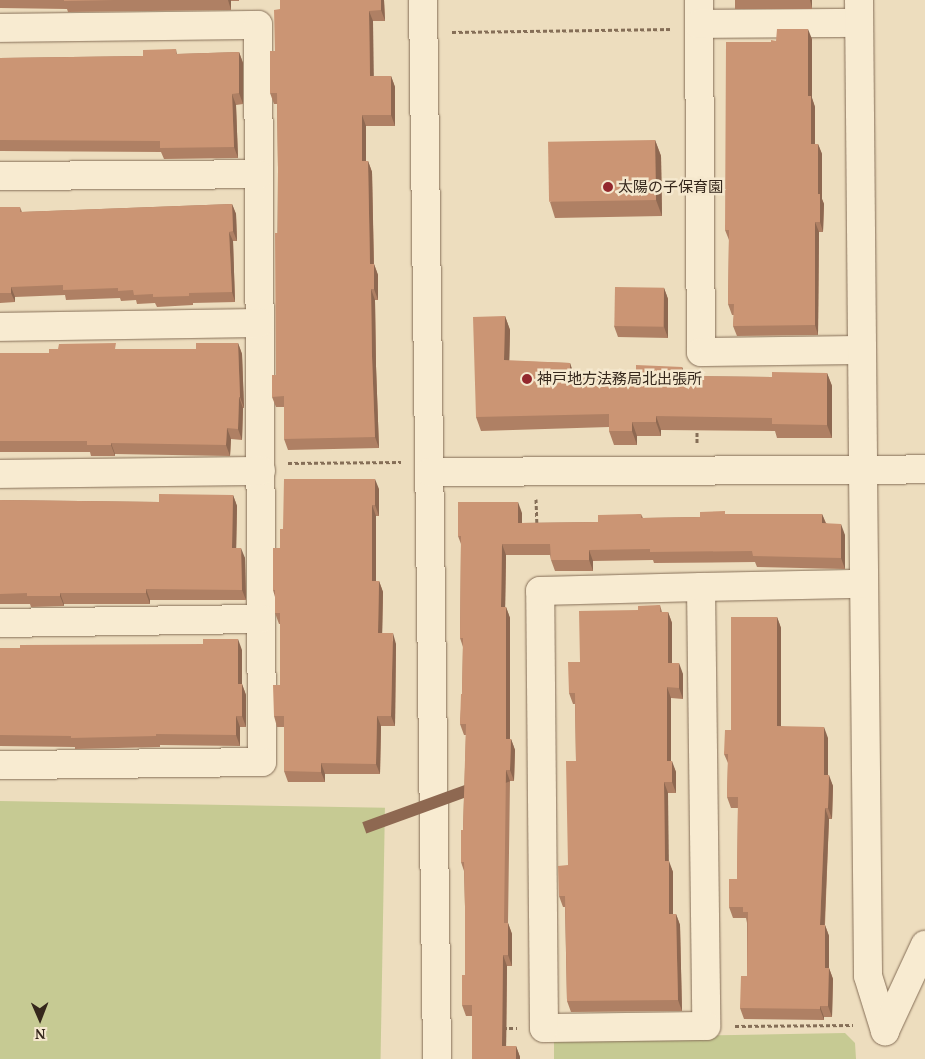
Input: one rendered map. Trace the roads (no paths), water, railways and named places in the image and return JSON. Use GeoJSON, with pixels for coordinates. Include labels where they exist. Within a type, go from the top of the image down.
{"type":"FeatureCollection","features":[{"type":"Feature","properties":{"kind":"street"},"geometry":{"type":"LineString","coordinates":[[424,0],[437,1059]]}},
{"type":"Feature","properties":{"kind":"street"},"geometry":{"type":"LineString","coordinates":[[862,350],[701,352],[699,12],[859,11],[868,976],[885,1031],[925,945]]}},
{"type":"Feature","properties":{"kind":"street"},"geometry":{"type":"LineString","coordinates":[[0,28],[258,25],[262,471],[262,762],[0,765]]}},
{"type":"Feature","properties":{"kind":"street"},"geometry":{"type":"LineString","coordinates":[[0,176],[259,174]]}},
{"type":"Feature","properties":{"kind":"street"},"geometry":{"type":"LineString","coordinates":[[0,327],[260,323]]}},
{"type":"Feature","properties":{"kind":"street"},"geometry":{"type":"LineString","coordinates":[[430,472],[925,468]]}},
{"type":"Feature","properties":{"kind":"street"},"geometry":{"type":"LineString","coordinates":[[0,474],[262,471]]}},
{"type":"Feature","properties":{"kind":"street"},"geometry":{"type":"LineString","coordinates":[[701,587],[706,1026],[544,1028],[540,591],[701,587],[864,584]]}},
{"type":"Feature","properties":{"kind":"street"},"geometry":{"type":"LineString","coordinates":[[0,623],[261,619]]}},
{"type":"Feature","properties":{"kind":"place","name":"太陽の子保育園"},"geometry":{"type":"Point","coordinates":[608,187]}},
{"type":"Feature","properties":{"kind":"place","name":"神戸地方法務局北出張所"},"geometry":{"type":"Point","coordinates":[527,379]}}]}
